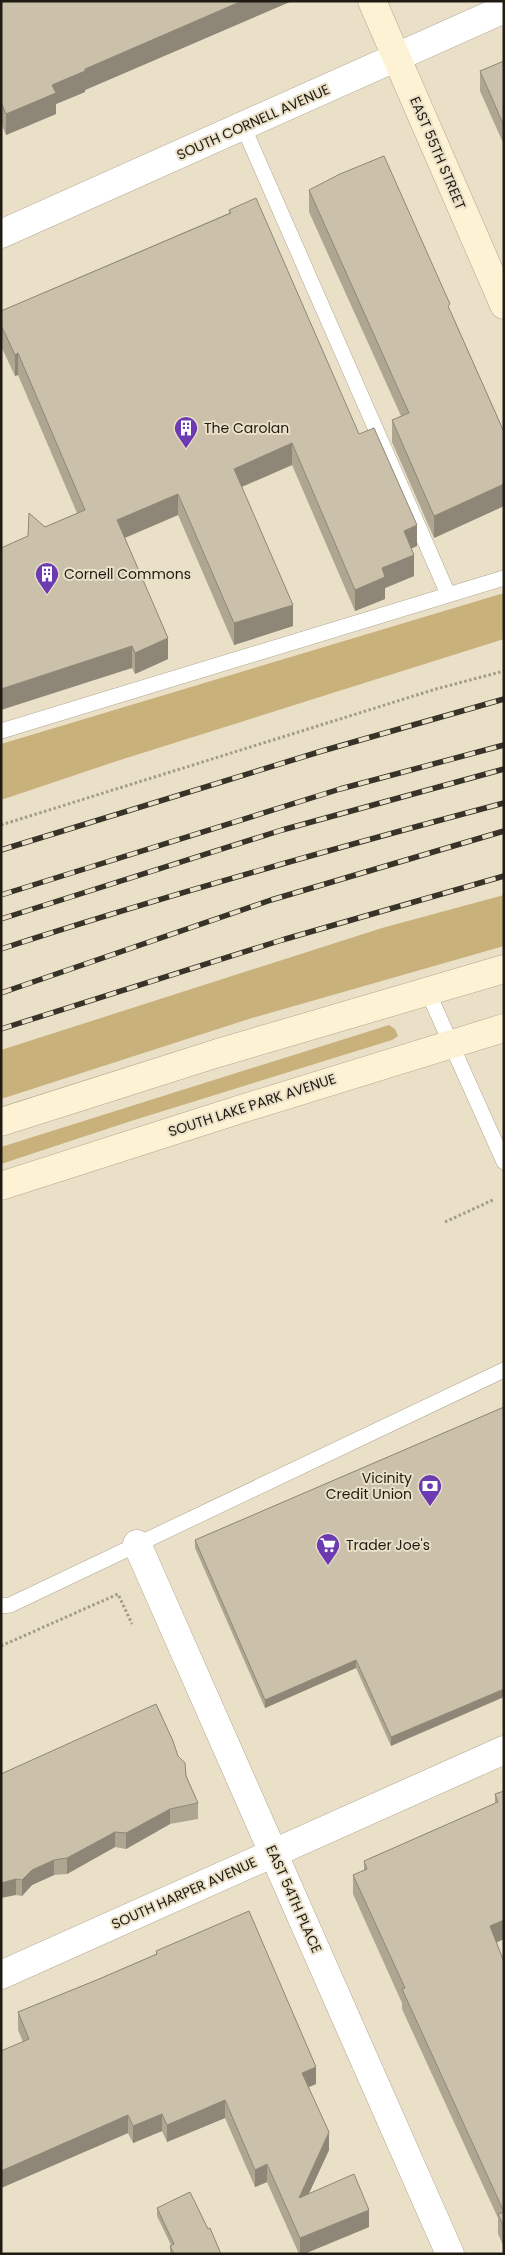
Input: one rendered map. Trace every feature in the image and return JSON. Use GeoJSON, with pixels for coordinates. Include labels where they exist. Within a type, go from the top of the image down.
{"type":"FeatureCollection","features":[{"type":"Feature","properties":{"kind":"main road","name":"EAST 55TH STREET"},"geometry":{"type":"LineString","coordinates":[[372,1],[504,305]]}},
{"type":"Feature","properties":{"kind":"main road"},"geometry":{"type":"LineString","coordinates":[[1,1122],[426,990],[504,969]]}},
{"type":"Feature","properties":{"kind":"main road","name":"SOUTH LAKE PARK AVENUE"},"geometry":{"type":"LineString","coordinates":[[1,1186],[450,1043],[504,1028]]}},
{"type":"Feature","properties":{"kind":"street","name":"SOUTH CORNELL AVENUE"},"geometry":{"type":"LineString","coordinates":[[1,234],[504,9]]}},
{"type":"Feature","properties":{"kind":"street","name":"EAST 54TH PLACE"},"geometry":{"type":"LineString","coordinates":[[137,1544],[450,2254]]}},
{"type":"Feature","properties":{"kind":"street","name":"SOUTH HARPER AVENUE"},"geometry":{"type":"LineString","coordinates":[[1,1975],[504,1750]]}},
{"type":"Feature","properties":{"kind":"lane"},"geometry":{"type":"LineString","coordinates":[[243,126],[448,594]]}},
{"type":"Feature","properties":{"kind":"lane"},"geometry":{"type":"LineString","coordinates":[[1,731],[504,578]]}},
{"type":"Feature","properties":{"kind":"lane"},"geometry":{"type":"LineString","coordinates":[[426,990],[504,1162]]}},
{"type":"Feature","properties":{"kind":"lane"},"geometry":{"type":"LineString","coordinates":[[1,1606],[10,1605],[504,1370]]}},
{"type":"Feature","properties":{"kind":"path"},"geometry":{"type":"LineString","coordinates":[[1,825],[436,689],[504,671]]}},
{"type":"Feature","properties":{"kind":"path"},"geometry":{"type":"LineString","coordinates":[[445,1222],[492,1200]]}},
{"type":"Feature","properties":{"kind":"path"},"geometry":{"type":"LineString","coordinates":[[1,1646],[118,1594],[132,1624]]}},
{"type":"Feature","properties":{"kind":"shaded area"},"geometry":{"type":"Polygon","coordinates":[[[504,593],[504,639],[117,761],[1,800],[1,744],[504,593]]]}},
{"type":"Feature","properties":{"kind":"shaded area"},"geometry":{"type":"Polygon","coordinates":[[[504,895],[504,946],[252,1018],[1,1099],[1,1050],[382,928],[504,895]]]}},
{"type":"Feature","properties":{"kind":"shaded area"},"geometry":{"type":"Polygon","coordinates":[[[389,1025],[395,1029],[398,1036],[392,1040],[131,1121],[1,1164],[1,1147],[389,1025]]]}},
{"type":"Feature","properties":{"kind":"building"},"geometry":{"type":"Polygon","coordinates":[[[1,1],[242,1],[85,69],[85,71],[52,85],[56,93],[6,114],[1,102],[1,1]]]}},
{"type":"Feature","properties":{"kind":"building"},"geometry":{"type":"Polygon","coordinates":[[[504,61],[504,126],[480,71],[504,61]]]}},
{"type":"Feature","properties":{"kind":"building"},"geometry":{"type":"Polygon","coordinates":[[[384,156],[450,304],[448,306],[504,432],[504,484],[434,516],[392,420],[409,413],[309,190],[340,174],[384,156]]]}},
{"type":"Feature","properties":{"kind":"building","name":"The Carolan"},"geometry":{"type":"Polygon","coordinates":[[[256,198],[359,434],[374,428],[417,525],[404,531],[414,555],[382,568],[385,577],[355,590],[292,443],[234,469],[293,605],[234,623],[178,494],[117,520],[168,638],[135,653],[132,646],[1,689],[1,548],[28,536],[29,513],[45,527],[85,510],[18,353],[15,355],[1,325],[1,311],[231,213],[229,210],[256,198]]]}},
{"type":"Feature","properties":{"kind":"building"},"geometry":{"type":"Polygon","coordinates":[[[504,1407],[504,1689],[391,1737],[356,1660],[265,1700],[195,1540],[504,1407]]]}},
{"type":"Feature","properties":{"kind":"building"},"geometry":{"type":"Polygon","coordinates":[[[156,1704],[178,1756],[185,1763],[186,1776],[198,1803],[170,1809],[126,1833],[115,1832],[67,1858],[54,1860],[32,1870],[22,1880],[16,1879],[1,1883],[1,1774],[156,1704]]]}},
{"type":"Feature","properties":{"kind":"building"},"geometry":{"type":"Polygon","coordinates":[[[504,1791],[504,1920],[490,1926],[504,1962],[504,2212],[402,1989],[405,1988],[353,1875],[367,1869],[364,1861],[498,1802],[495,1794],[504,1791]]]}},
{"type":"Feature","properties":{"kind":"building"},"geometry":{"type":"Polygon","coordinates":[[[249,1911],[316,2067],[302,2073],[329,2132],[299,2198],[354,2174],[369,2210],[300,2238],[267,2164],[255,2170],[225,2100],[167,2125],[162,2114],[133,2126],[128,2115],[1,2171],[1,2051],[29,2039],[18,2012],[157,1954],[156,1951],[249,1911]]]}},
{"type":"Feature","properties":{"kind":"building"},"geometry":{"type":"Polygon","coordinates":[[[190,2192],[208,2229],[210,2228],[221,2254],[174,2254],[170,2246],[174,2244],[157,2208],[190,2192]]]}},
{"type":"Feature","properties":{"kind":"building"},"geometry":{"type":"Polygon","coordinates":[[[504,2212],[504,2228],[498,2214],[504,2212]]]}},
{"type":"Feature","properties":{"kind":"railway"},"geometry":{"type":"LineString","coordinates":[[1,850],[322,751],[504,699]]}},
{"type":"Feature","properties":{"kind":"railway"},"geometry":{"type":"LineString","coordinates":[[1,895],[340,789],[504,745]]}},
{"type":"Feature","properties":{"kind":"railway"},"geometry":{"type":"LineString","coordinates":[[1,919],[282,830],[504,769]]}},
{"type":"Feature","properties":{"kind":"railway"},"geometry":{"type":"LineString","coordinates":[[1,949],[251,873],[504,803]]}},
{"type":"Feature","properties":{"kind":"railway"},"geometry":{"type":"LineString","coordinates":[[1,993],[271,900],[504,831]]}},
{"type":"Feature","properties":{"kind":"railway"},"geometry":{"type":"LineString","coordinates":[[1,1029],[282,940],[504,876]]}},
{"type":"Feature","properties":{"kind":"place","name":"The Carolan"},"geometry":{"type":"Point","coordinates":[186,449]}},
{"type":"Feature","properties":{"kind":"place","name":"Cornell Commons"},"geometry":{"type":"Point","coordinates":[47,595]}},
{"type":"Feature","properties":{"kind":"place","name":"Vicinity Credit Union"},"geometry":{"type":"Point","coordinates":[430,1507]}},
{"type":"Feature","properties":{"kind":"place","name":"Trader Joe's"},"geometry":{"type":"Point","coordinates":[328,1566]}}]}
